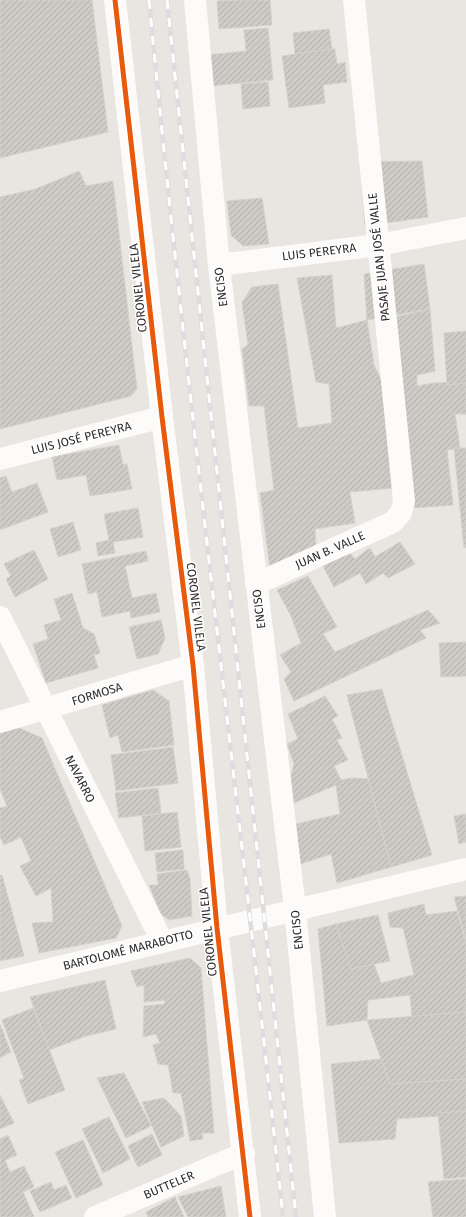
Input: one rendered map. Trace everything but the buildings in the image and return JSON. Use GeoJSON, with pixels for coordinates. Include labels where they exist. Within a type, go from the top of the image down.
{"type":"FeatureCollection","features":[{"type":"Feature","properties":{"kind":"street","name":"CORONEL VILELA"},"geometry":{"type":"LineString","coordinates":[[115,0],[162,418],[193,665],[217,928],[244,1153],[250,1217]]}},
{"type":"Feature","properties":{"kind":"street","name":"ENCISO"},"geometry":{"type":"LineString","coordinates":[[195,0],[219,265],[295,909],[325,1217]]}},
{"type":"Feature","properties":{"kind":"street","name":"PASAJE JUAN JOSÉ VALLE"},"geometry":{"type":"LineString","coordinates":[[354,0],[404,501],[401,513]]}},
{"type":"Feature","properties":{"kind":"street","name":"LUIS PEREYRA"},"geometry":{"type":"LineString","coordinates":[[219,265],[378,245],[466,228]]}},
{"type":"Feature","properties":{"kind":"street","name":"LUIS JOSÉ PEREYRA"},"geometry":{"type":"LineString","coordinates":[[0,459],[162,418]]}},
{"type":"Feature","properties":{"kind":"street","name":"JUAN B. VALLE"},"geometry":{"type":"LineString","coordinates":[[256,584],[393,522],[401,513]]}},
{"type":"Feature","properties":{"kind":"street","name":"NAVARRO"},"geometry":{"type":"LineString","coordinates":[[0,617],[162,941]]}},
{"type":"Feature","properties":{"kind":"street","name":"FORMOSA"},"geometry":{"type":"LineString","coordinates":[[0,722],[193,665]]}},
{"type":"Feature","properties":{"kind":"street","name":"BARTOLOMÉ MARABOTTO"},"geometry":{"type":"LineString","coordinates":[[0,980],[466,869]]}},
{"type":"Feature","properties":{"kind":"street","name":"BUTTELER"},"geometry":{"type":"LineString","coordinates":[[95,1217],[244,1153]]}},
{"type":"Feature","properties":{"kind":"railway"},"geometry":{"type":"LineString","coordinates":[[149,0],[180,304],[283,1217]]}},
{"type":"Feature","properties":{"kind":"railway"},"geometry":{"type":"LineString","coordinates":[[167,0],[296,1217]]}},
{"type":"Feature","properties":{"kind":"cycle path"},"geometry":{"type":"LineString","coordinates":[[115,0],[162,417],[193,665],[217,928],[250,1217]]}}]}
